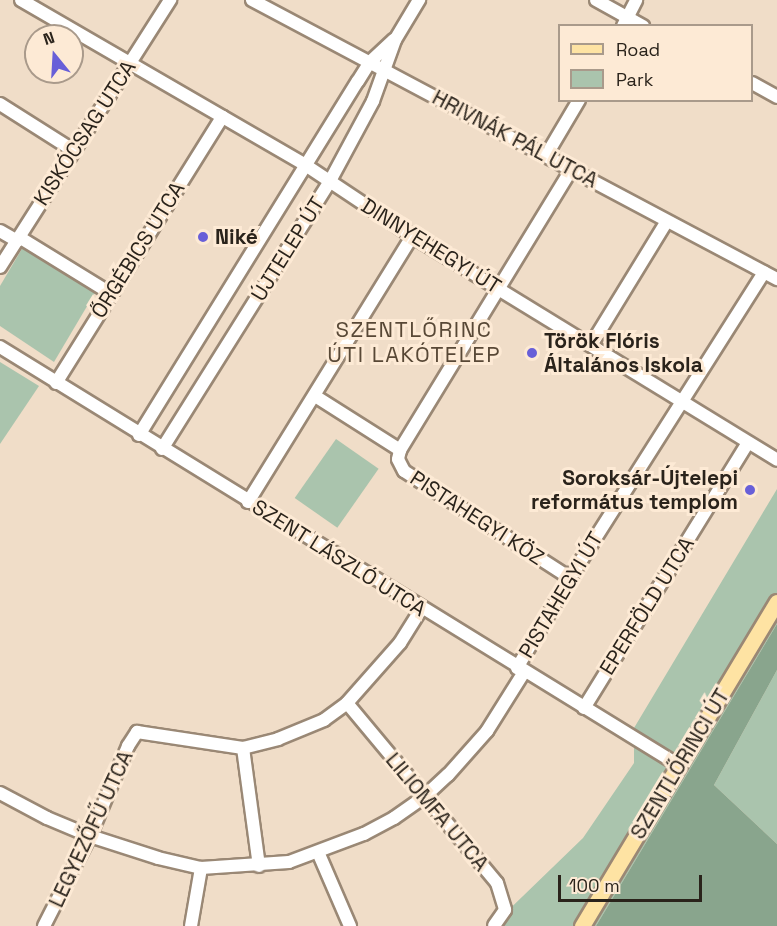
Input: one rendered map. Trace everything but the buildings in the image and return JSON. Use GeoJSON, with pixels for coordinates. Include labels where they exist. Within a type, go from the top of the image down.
{"type":"FeatureCollection","features":[{"type":"Feature","properties":{"kind":"main road","name":"SZENTLŐRINCI ÚT"},"geometry":{"type":"LineString","coordinates":[[582,926],[777,602]]}},
{"type":"Feature","properties":{"kind":"street","name":"DINNYEHEGYI ÚT"},"geometry":{"type":"LineString","coordinates":[[21,0],[307,166],[412,236],[777,460]]}},
{"type":"Feature","properties":{"kind":"street","name":"KISKÓCSAG UTCA"},"geometry":{"type":"LineString","coordinates":[[0,267],[170,0]]}},
{"type":"Feature","properties":{"kind":"street","name":"HRIVNÁK PÁL UTCA"},"geometry":{"type":"LineString","coordinates":[[252,0],[777,279]]}},
{"type":"Feature","properties":{"kind":"street","name":"ÚJTELEP ÚT"},"geometry":{"type":"LineString","coordinates":[[162,449],[330,181],[373,101],[395,40],[419,0]]}},
{"type":"Feature","properties":{"kind":"street"},"geometry":{"type":"LineString","coordinates":[[596,0],[625,21],[636,0]]}},
{"type":"Feature","properties":{"kind":"street","name":"ÚJTELEP ÚT"},"geometry":{"type":"LineString","coordinates":[[139,435],[370,62],[395,40]]}},
{"type":"Feature","properties":{"kind":"street"},"geometry":{"type":"LineString","coordinates":[[753,84],[777,97]]}},
{"type":"Feature","properties":{"kind":"street"},"geometry":{"type":"LineString","coordinates":[[550,149],[578,102]]}},
{"type":"Feature","properties":{"kind":"street"},"geometry":{"type":"LineString","coordinates":[[0,104],[74,151]]}},
{"type":"Feature","properties":{"kind":"street","name":"ŐRGÉBICS UTCA"},"geometry":{"type":"LineString","coordinates":[[56,383],[110,293],[222,117]]}},
{"type":"Feature","properties":{"kind":"street"},"geometry":{"type":"LineString","coordinates":[[315,396],[400,450],[571,170]]}},
{"type":"Feature","properties":{"kind":"street"},"geometry":{"type":"LineString","coordinates":[[591,345],[668,221]]}},
{"type":"Feature","properties":{"kind":"street"},"geometry":{"type":"LineString","coordinates":[[0,231],[18,239],[110,293]]}},
{"type":"Feature","properties":{"kind":"street"},"geometry":{"type":"LineString","coordinates":[[248,502],[412,236]]}},
{"type":"Feature","properties":{"kind":"street","name":"PISTAHEGYI ÚT"},"geometry":{"type":"LineString","coordinates":[[0,793],[46,818],[90,836],[158,858],[201,868],[259,866],[289,862],[364,834],[394,818],[424,797],[448,775],[487,731],[570,578],[764,272]]}},
{"type":"Feature","properties":{"kind":"street","name":"SZENT LÁSZLÓ UTCA"},"geometry":{"type":"LineString","coordinates":[[0,347],[421,609],[680,766]]}},
{"type":"Feature","properties":{"kind":"street","name":"EPERFÖLD UTCA"},"geometry":{"type":"LineString","coordinates":[[584,708],[748,442]]}},
{"type":"Feature","properties":{"kind":"street","name":"PISTAHEGYI KÖZ"},"geometry":{"type":"LineString","coordinates":[[400,450],[398,462],[404,471],[570,578]]}},
{"type":"Feature","properties":{"kind":"street"},"geometry":{"type":"LineString","coordinates":[[259,866],[243,748],[278,739],[324,720],[347,703],[400,644],[421,609]]}},
{"type":"Feature","properties":{"kind":"street","name":"LILIOMFA UTCA"},"geometry":{"type":"LineString","coordinates":[[347,703],[497,883],[505,910],[494,926]]}},
{"type":"Feature","properties":{"kind":"street","name":"LEGYEZŐFŰ UTCA"},"geometry":{"type":"LineString","coordinates":[[44,926],[90,836],[128,747],[137,732],[243,748]]}},
{"type":"Feature","properties":{"kind":"street"},"geometry":{"type":"LineString","coordinates":[[318,852],[351,926]]}},
{"type":"Feature","properties":{"kind":"street"},"geometry":{"type":"LineString","coordinates":[[191,926],[201,868]]}},
{"type":"Feature","properties":{"kind":"green space"},"geometry":{"type":"Polygon","coordinates":[[[23,247],[96,291],[54,362],[0,326],[0,286],[23,247]]]}},
{"type":"Feature","properties":{"kind":"green space"},"geometry":{"type":"Polygon","coordinates":[[[0,362],[39,386],[0,444],[0,362]]]}},
{"type":"Feature","properties":{"kind":"green space"},"geometry":{"type":"Polygon","coordinates":[[[336,439],[379,469],[337,528],[295,498],[336,439]]]}},
{"type":"Feature","properties":{"kind":"green space"},"geometry":{"type":"Polygon","coordinates":[[[777,489],[777,624],[596,926],[492,926],[583,838],[634,763],[634,728],[777,489]]]}},
{"type":"Feature","properties":{"kind":"green space"},"geometry":{"type":"Polygon","coordinates":[[[777,624],[777,670],[714,785],[777,844],[777,926],[596,926],[777,624]]]}},
{"type":"Feature","properties":{"kind":"green space"},"geometry":{"type":"Polygon","coordinates":[[[777,670],[777,844],[714,785],[777,670]]]}},
{"type":"Feature","properties":{"kind":"place","name":"Niké"},"geometry":{"type":"Point","coordinates":[203,237]}},
{"type":"Feature","properties":{"kind":"place","name":"Török Flóris Általános Iskola"},"geometry":{"type":"Point","coordinates":[532,353]}},
{"type":"Feature","properties":{"kind":"place","name":"Soroksár-Újtelepi református templom"},"geometry":{"type":"Point","coordinates":[750,490]}},
{"type":"Feature","properties":{"kind":"district","name":"SZENTLŐRINC ÚTI LAKÓTELEP"},"geometry":{"type":"Point","coordinates":[414,342]}}]}
